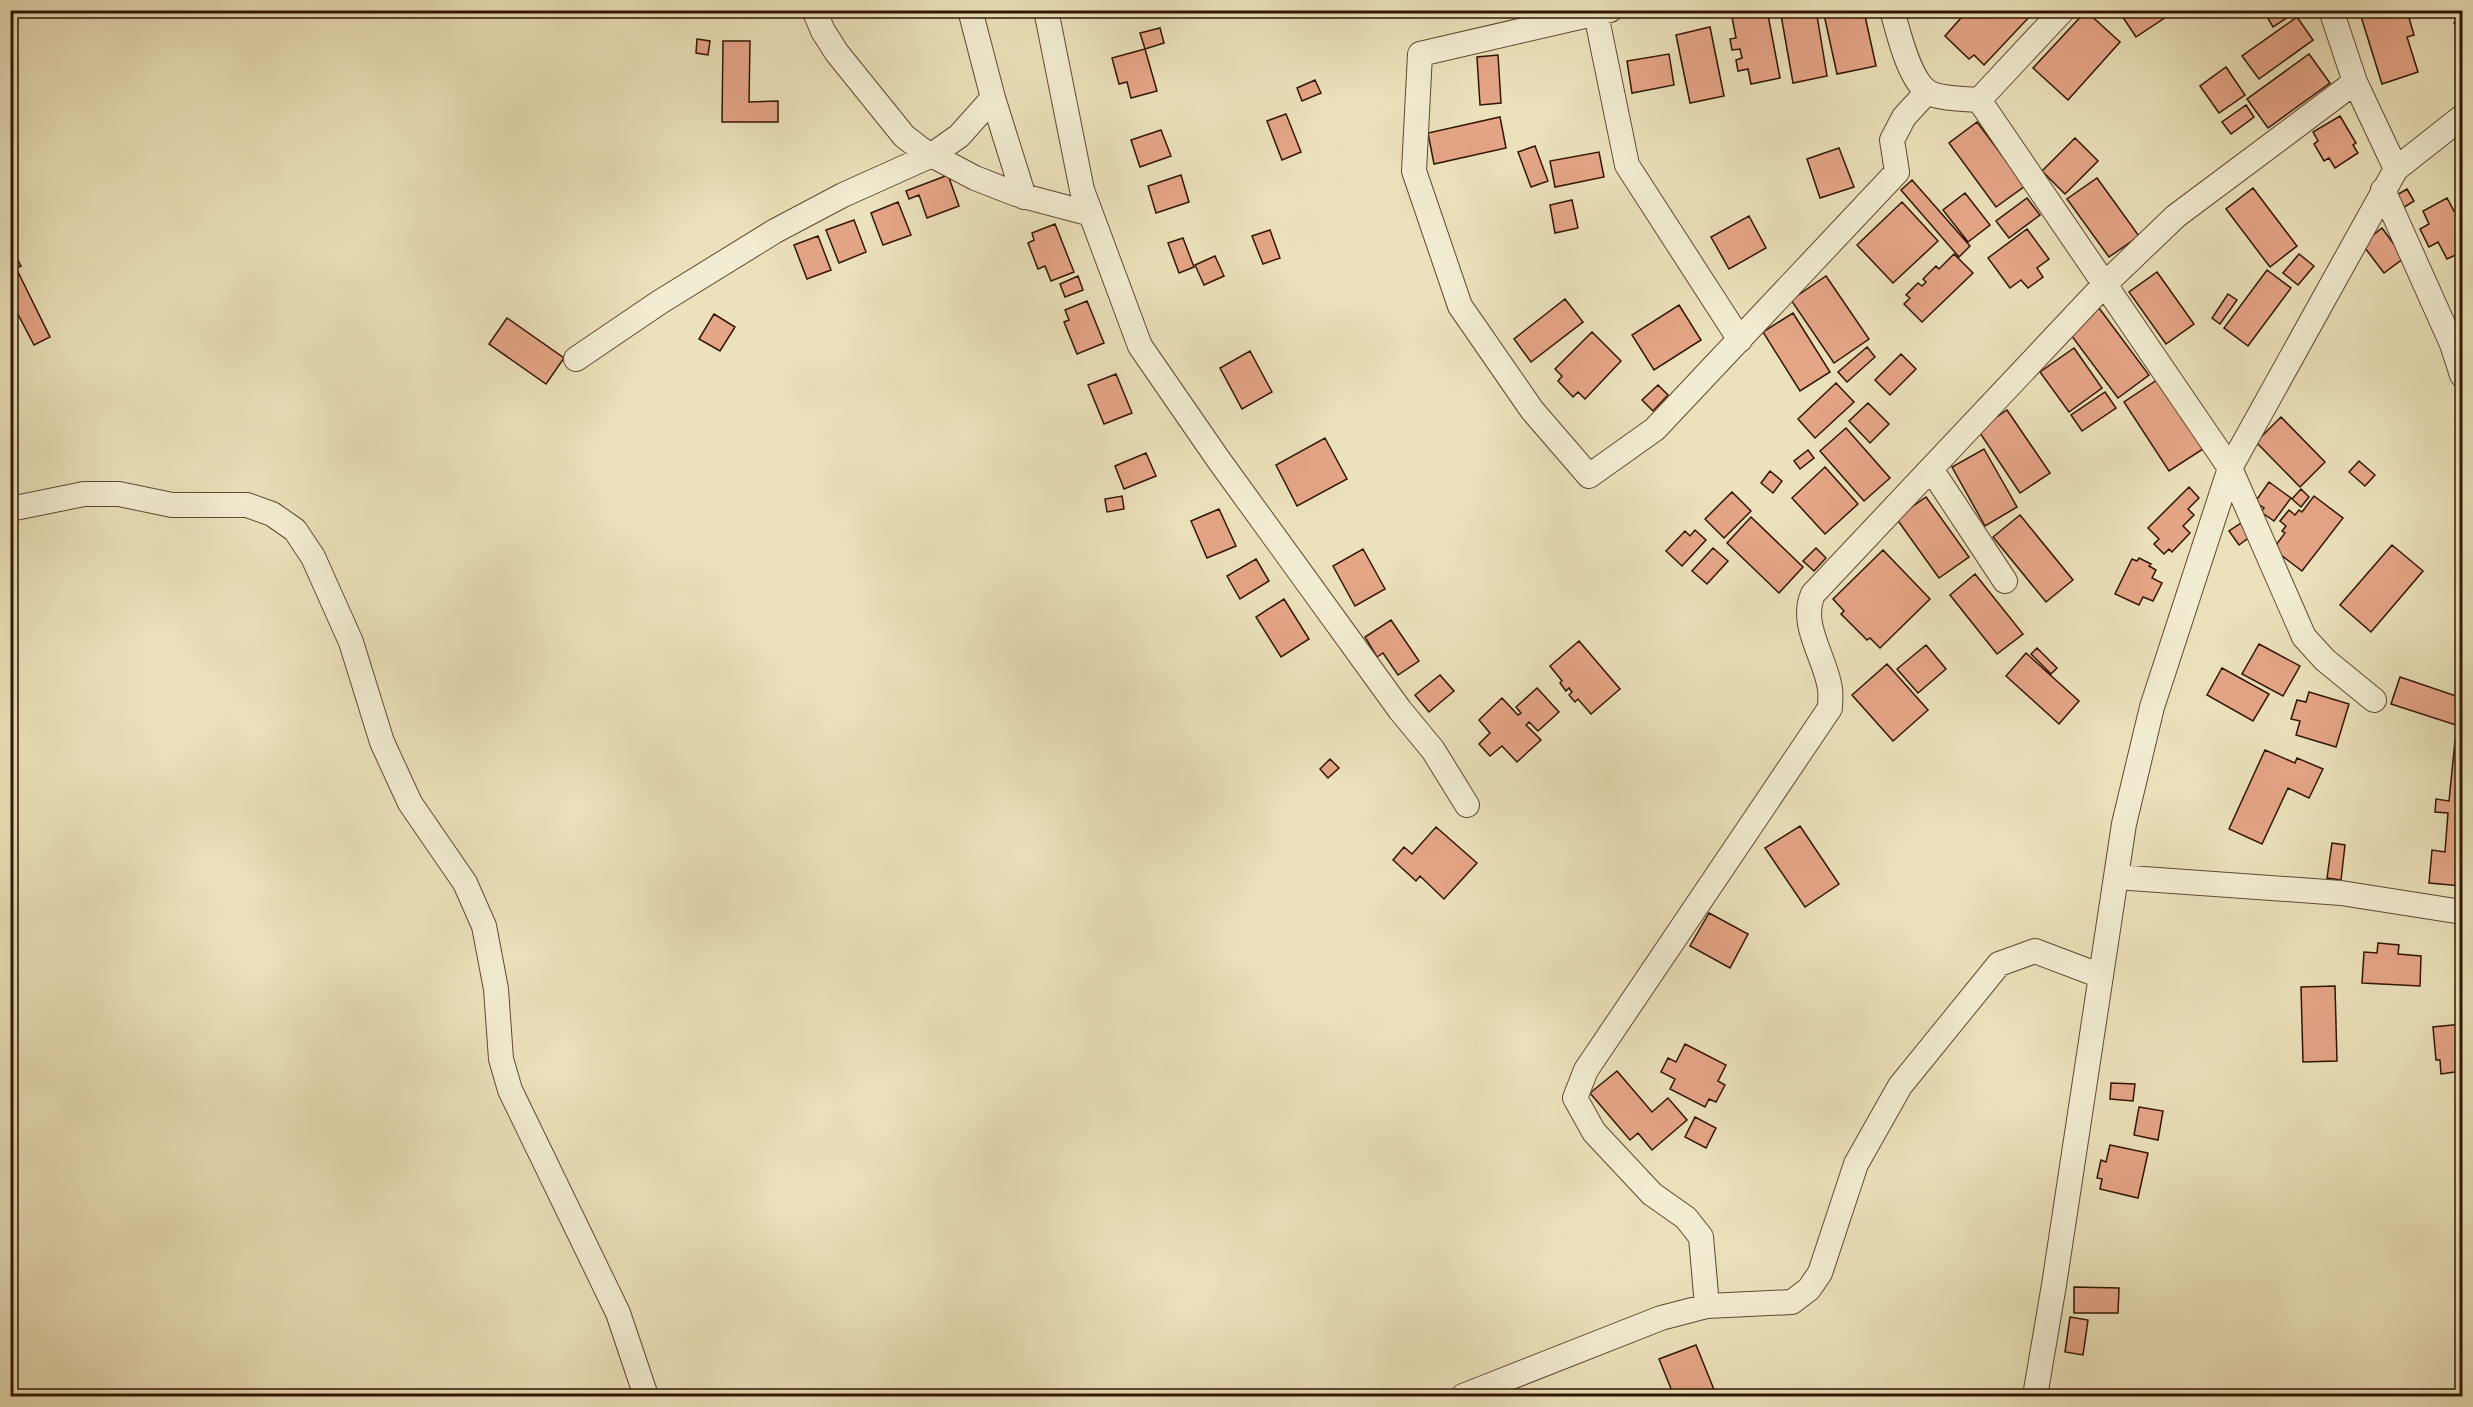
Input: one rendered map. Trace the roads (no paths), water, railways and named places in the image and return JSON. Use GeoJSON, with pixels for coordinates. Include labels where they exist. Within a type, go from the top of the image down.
{"type":"FeatureCollection","features":[{"type":"Feature","properties":{"kind":"street"},"geometry":{"type":"LineString","coordinates":[[814,10],[823,31],[837,53],[904,136],[932,155],[975,178],[1024,197],[1091,214]]}},
{"type":"Feature","properties":{"kind":"street"},"geometry":{"type":"LineString","coordinates":[[970,10],[993,98],[1024,197]]}},
{"type":"Feature","properties":{"kind":"street"},"geometry":{"type":"LineString","coordinates":[[1046,10],[1082,190],[1140,346],[1260,517],[1400,710],[1433,750],[1467,805]]}},
{"type":"Feature","properties":{"kind":"street"},"geometry":{"type":"LineString","coordinates":[[1893,10],[1904,53],[1914,75],[1927,92],[1979,100],[2230,468],[2304,637],[2325,660],[2374,700]]}},
{"type":"Feature","properties":{"kind":"street"},"geometry":{"type":"LineString","coordinates":[[1979,100],[2063,10]]}},
{"type":"Feature","properties":{"kind":"street"},"geometry":{"type":"LineString","coordinates":[[2331,10],[2355,82],[2396,168]]}},
{"type":"Feature","properties":{"kind":"street"},"geometry":{"type":"LineString","coordinates":[[1740,340],[1627,165],[1603,12],[1420,54],[1414,171],[1460,306],[1532,410],[1589,476],[1655,429],[1740,340],[1897,172],[1892,140],[1904,117],[1927,92]]}},
{"type":"Feature","properties":{"kind":"street"},"geometry":{"type":"LineString","coordinates":[[1707,1306],[1701,1237],[1686,1218],[1652,1194],[1594,1132],[1575,1098],[1586,1070],[1830,708],[1830,689],[1811,628],[1808,605],[1813,594],[2105,284],[2176,216],[2355,82]]}},
{"type":"Feature","properties":{"kind":"street"},"geometry":{"type":"LineString","coordinates":[[576,359],[660,302],[775,231],[843,195],[932,155],[959,136],[993,98]]}},
{"type":"Feature","properties":{"kind":"street"},"geometry":{"type":"LineString","coordinates":[[2035,1396],[2054,1286],[2124,824],[2152,707],[2230,468],[2396,168],[2463,117]]}},
{"type":"Feature","properties":{"kind":"street"},"geometry":{"type":"LineString","coordinates":[[2382,190],[2452,344],[2463,375]]}},
{"type":"Feature","properties":{"kind":"street"},"geometry":{"type":"LineString","coordinates":[[1930,469],[2005,581]]}},
{"type":"Feature","properties":{"kind":"street"},"geometry":{"type":"LineString","coordinates":[[10,509],[84,494],[119,494],[172,505],[247,505],[273,514],[295,530],[313,557],[351,642],[382,742],[410,803],[465,883],[484,926],[496,989],[501,1059],[510,1090],[618,1313],[646,1396]]}},
{"type":"Feature","properties":{"kind":"street"},"geometry":{"type":"LineString","coordinates":[[2116,877],[2341,893],[2463,912]]}},
{"type":"Feature","properties":{"kind":"street"},"geometry":{"type":"LineString","coordinates":[[1463,1396],[1661,1318],[1707,1306],[1792,1302],[1809,1289],[1820,1273],[1856,1164],[1900,1086],[1999,964],[2035,951],[2101,976]]}}]}
